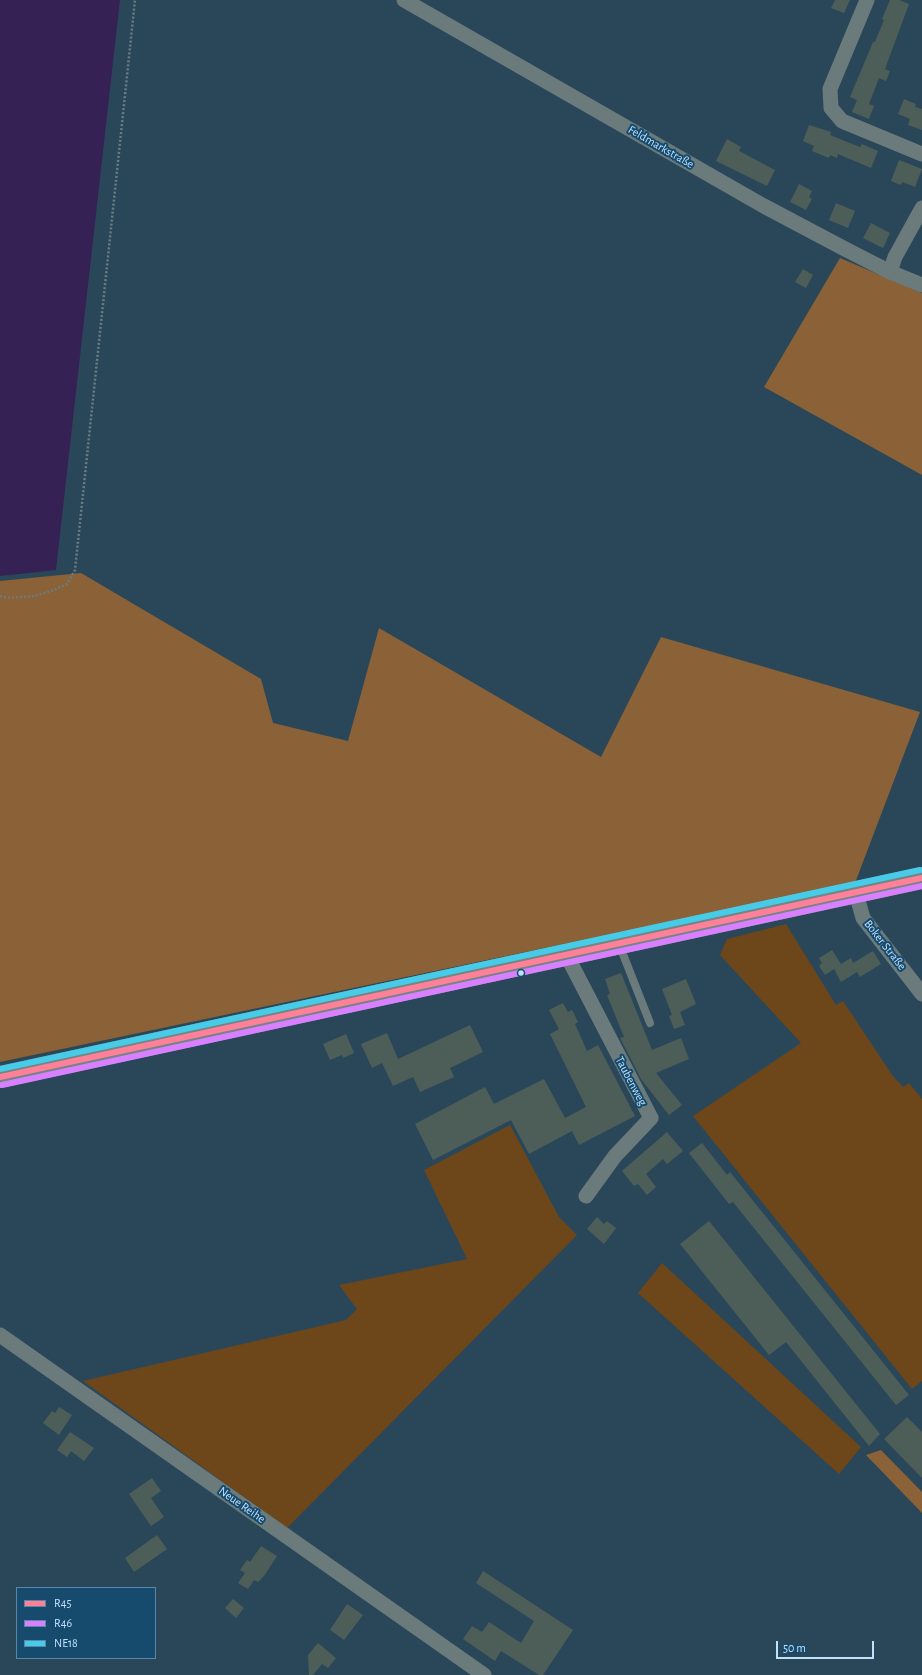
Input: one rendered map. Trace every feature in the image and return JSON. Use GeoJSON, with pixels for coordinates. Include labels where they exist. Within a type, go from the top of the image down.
{"type":"FeatureCollection","features":[{"type":"Feature","properties":{"kind":"main road"},"geometry":{"type":"LineString","coordinates":[[0,1076],[922,878]]}},
{"type":"Feature","properties":{"kind":"street","name":"Feldmarkstraße"},"geometry":{"type":"LineString","coordinates":[[404,0],[762,205],[890,272],[922,285]]}},
{"type":"Feature","properties":{"kind":"street"},"geometry":{"type":"LineString","coordinates":[[867,0],[830,89],[831,108],[842,121],[922,154]]}},
{"type":"Feature","properties":{"kind":"street"},"geometry":{"type":"LineString","coordinates":[[890,272],[895,257],[922,208]]}},
{"type":"Feature","properties":{"kind":"street","name":"Boker Straße"},"geometry":{"type":"LineString","coordinates":[[856,893],[863,918],[922,994]]}},
{"type":"Feature","properties":{"kind":"street","name":"Taubenweg"},"geometry":{"type":"LineString","coordinates":[[566,954],[651,1118],[614,1156],[586,1196]]}},
{"type":"Feature","properties":{"kind":"street","name":"Neue Reihe"},"geometry":{"type":"LineString","coordinates":[[0,1335],[484,1675]]}},
{"type":"Feature","properties":{"kind":"lane"},"geometry":{"type":"LineString","coordinates":[[619,944],[650,1023]]}},
{"type":"Feature","properties":{"kind":"path"},"geometry":{"type":"LineString","coordinates":[[0,596],[10,598],[34,596],[54,590],[66,584],[75,570],[134,0]]}},
{"type":"Feature","properties":{"kind":"shaded area"},"geometry":{"type":"Polygon","coordinates":[[[0,0],[120,0],[56,570],[0,576],[0,0]]]}},
{"type":"Feature","properties":{"kind":"shaded area"},"geometry":{"type":"Polygon","coordinates":[[[840,258],[922,293],[922,475],[764,387],[840,258]]]}},
{"type":"Feature","properties":{"kind":"shaded area"},"geometry":{"type":"Polygon","coordinates":[[[81,573],[261,679],[273,723],[348,741],[379,628],[601,757],[661,637],[920,712],[855,883],[0,1062],[0,581],[81,573]]]}},
{"type":"Feature","properties":{"kind":"shaded area"},"geometry":{"type":"Polygon","coordinates":[[[786,924],[836,1005],[843,1001],[892,1075],[903,1087],[909,1083],[922,1099],[922,1381],[912,1389],[693,1116],[801,1043],[720,955],[727,939],[786,924]]]}},
{"type":"Feature","properties":{"kind":"shaded area"},"geometry":{"type":"Polygon","coordinates":[[[510,1125],[559,1217],[577,1235],[287,1528],[83,1381],[346,1320],[357,1309],[339,1285],[467,1259],[424,1170],[510,1125]]]}},
{"type":"Feature","properties":{"kind":"shaded area"},"geometry":{"type":"Polygon","coordinates":[[[662,1263],[861,1447],[839,1474],[638,1293],[662,1263]]]}},
{"type":"Feature","properties":{"kind":"shaded area"},"geometry":{"type":"Polygon","coordinates":[[[881,1450],[922,1492],[922,1513],[866,1455],[881,1450]]]}},
{"type":"Feature","properties":{"kind":"building"},"geometry":{"type":"Polygon","coordinates":[[[835,0],[850,0],[844,13],[831,8],[835,0]]]}},
{"type":"Feature","properties":{"kind":"building"},"geometry":{"type":"Polygon","coordinates":[[[890,0],[899,0],[909,4],[885,69],[890,71],[886,81],[879,78],[869,104],[874,106],[869,119],[852,112],[857,100],[850,97],[873,42],[875,42],[890,0]]]}},
{"type":"Feature","properties":{"kind":"building"},"geometry":{"type":"Polygon","coordinates":[[[904,99],[916,104],[915,107],[922,109],[922,130],[908,125],[910,119],[898,114],[904,99]]]}},
{"type":"Feature","properties":{"kind":"building"},"geometry":{"type":"Polygon","coordinates":[[[809,125],[831,132],[830,135],[860,147],[862,144],[878,151],[871,168],[838,154],[837,158],[830,155],[829,158],[812,151],[814,146],[803,141],[809,125]]]}},
{"type":"Feature","properties":{"kind":"building"},"geometry":{"type":"Polygon","coordinates":[[[727,139],[741,147],[739,151],[775,170],[767,186],[716,161],[727,139]]]}},
{"type":"Feature","properties":{"kind":"building"},"geometry":{"type":"Polygon","coordinates":[[[899,160],[922,169],[915,187],[902,182],[901,185],[891,181],[899,160]]]}},
{"type":"Feature","properties":{"kind":"building"},"geometry":{"type":"Polygon","coordinates":[[[799,184],[812,191],[809,197],[812,199],[806,210],[790,202],[799,184]]]}},
{"type":"Feature","properties":{"kind":"building"},"geometry":{"type":"Polygon","coordinates":[[[836,203],[855,211],[848,228],[829,220],[836,203]]]}},
{"type":"Feature","properties":{"kind":"building"},"geometry":{"type":"Polygon","coordinates":[[[871,223],[890,233],[883,248],[863,238],[871,223]]]}},
{"type":"Feature","properties":{"kind":"building"},"geometry":{"type":"Polygon","coordinates":[[[803,269],[813,275],[806,288],[795,282],[803,269]]]}},
{"type":"Feature","properties":{"kind":"building"},"geometry":{"type":"Polygon","coordinates":[[[832,950],[841,964],[851,958],[853,963],[873,951],[881,964],[860,977],[857,972],[841,982],[834,969],[825,975],[819,966],[822,963],[819,958],[832,950]]]}},
{"type":"Feature","properties":{"kind":"building"},"geometry":{"type":"Polygon","coordinates":[[[621,973],[652,1050],[681,1038],[689,1059],[656,1073],[682,1105],[669,1115],[641,1079],[620,1038],[624,1037],[607,995],[610,994],[605,979],[621,973]]]}},
{"type":"Feature","properties":{"kind":"building"},"geometry":{"type":"Polygon","coordinates":[[[686,979],[696,1004],[680,1012],[685,1025],[674,1029],[669,1016],[672,1015],[662,989],[686,979]]]}},
{"type":"Feature","properties":{"kind":"building"},"geometry":{"type":"Polygon","coordinates":[[[563,1003],[568,1012],[572,1010],[578,1022],[575,1024],[587,1051],[598,1045],[635,1116],[579,1145],[572,1131],[529,1154],[511,1120],[433,1160],[415,1124],[485,1087],[494,1104],[544,1079],[565,1118],[586,1107],[550,1034],[559,1029],[549,1010],[563,1003]]]}},
{"type":"Feature","properties":{"kind":"building"},"geometry":{"type":"Polygon","coordinates":[[[470,1025],[483,1052],[450,1068],[454,1077],[420,1092],[413,1077],[393,1086],[382,1063],[372,1068],[361,1044],[387,1033],[398,1059],[470,1025]]]}},
{"type":"Feature","properties":{"kind":"building"},"geometry":{"type":"Polygon","coordinates":[[[346,1034],[354,1053],[343,1058],[342,1055],[330,1060],[323,1044],[346,1034]]]}},
{"type":"Feature","properties":{"kind":"building"},"geometry":{"type":"Polygon","coordinates":[[[667,1132],[683,1151],[667,1164],[663,1159],[646,1174],[656,1187],[647,1195],[638,1184],[634,1186],[622,1171],[667,1132]]]}},
{"type":"Feature","properties":{"kind":"building"},"geometry":{"type":"Polygon","coordinates":[[[702,1143],[727,1175],[730,1172],[909,1395],[896,1405],[733,1202],[729,1204],[689,1153],[702,1143]]]}},
{"type":"Feature","properties":{"kind":"building"},"geometry":{"type":"Polygon","coordinates":[[[597,1217],[604,1224],[607,1221],[616,1228],[604,1244],[587,1229],[597,1217]]]}},
{"type":"Feature","properties":{"kind":"building"},"geometry":{"type":"Polygon","coordinates":[[[709,1221],[880,1434],[869,1446],[786,1342],[769,1355],[680,1244],[709,1221]]]}},
{"type":"Feature","properties":{"kind":"building"},"geometry":{"type":"Polygon","coordinates":[[[59,1407],[72,1415],[59,1435],[43,1423],[52,1411],[55,1413],[59,1407]]]}},
{"type":"Feature","properties":{"kind":"building"},"geometry":{"type":"Polygon","coordinates":[[[907,1417],[922,1432],[922,1478],[884,1439],[907,1417]]]}},
{"type":"Feature","properties":{"kind":"building"},"geometry":{"type":"Polygon","coordinates":[[[70,1432],[94,1448],[84,1461],[71,1451],[67,1457],[57,1450],[70,1432]]]}},
{"type":"Feature","properties":{"kind":"building"},"geometry":{"type":"Polygon","coordinates":[[[152,1478],[161,1491],[151,1498],[164,1517],[151,1526],[129,1494],[152,1478]]]}},
{"type":"Feature","properties":{"kind":"building"},"geometry":{"type":"Polygon","coordinates":[[[157,1535],[167,1549],[134,1572],[125,1558],[157,1535]]]}},
{"type":"Feature","properties":{"kind":"building"},"geometry":{"type":"Polygon","coordinates":[[[261,1546],[277,1556],[264,1576],[258,1582],[254,1580],[248,1589],[238,1583],[245,1573],[240,1570],[247,1560],[250,1562],[261,1546]]]}},
{"type":"Feature","properties":{"kind":"building"},"geometry":{"type":"Polygon","coordinates":[[[483,1571],[573,1630],[543,1675],[539,1675],[501,1651],[495,1661],[463,1639],[472,1626],[482,1632],[489,1622],[521,1643],[534,1621],[476,1583],[483,1571]]]}},
{"type":"Feature","properties":{"kind":"building"},"geometry":{"type":"Polygon","coordinates":[[[233,1599],[244,1608],[236,1618],[225,1608],[233,1599]]]}},
{"type":"Feature","properties":{"kind":"building"},"geometry":{"type":"Polygon","coordinates":[[[347,1604],[363,1615],[344,1640],[330,1630],[347,1604]]]}},
{"type":"Feature","properties":{"kind":"building"},"geometry":{"type":"Polygon","coordinates":[[[318,1643],[336,1658],[328,1668],[322,1664],[313,1675],[309,1675],[308,1655],[318,1643]]]}},
{"type":"Feature","properties":{"kind":"transit line","name":"NE18"},"geometry":{"type":"LineString","coordinates":[[0,1069],[920,870]]}},
{"type":"Feature","properties":{"kind":"transit line","name":"R45"},"geometry":{"type":"LineString","coordinates":[[0,1077],[922,878]]}},
{"type":"Feature","properties":{"kind":"transit line","name":"R46"},"geometry":{"type":"LineString","coordinates":[[2,1085],[922,886]]}}]}
